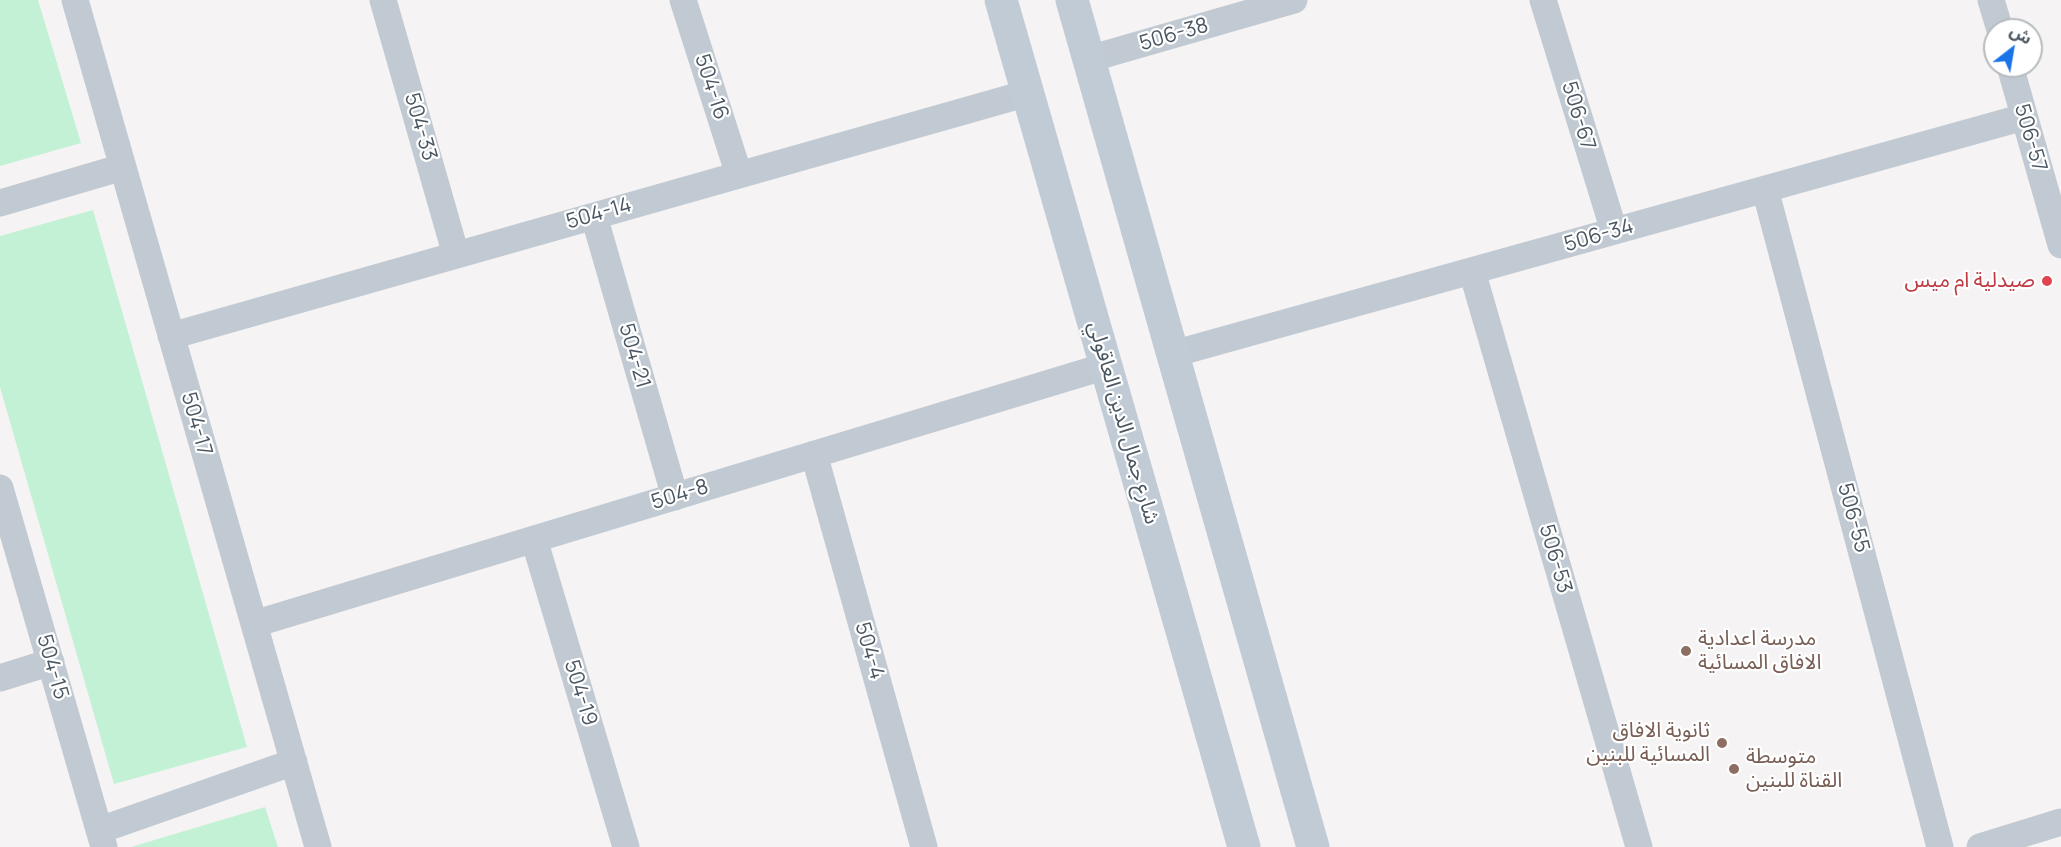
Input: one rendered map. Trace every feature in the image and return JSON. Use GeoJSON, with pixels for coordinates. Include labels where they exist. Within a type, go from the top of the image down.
{"type":"FeatureCollection","features":[{"type":"Feature","properties":{"kind":"street","name":"504-17"},"geometry":{"type":"LineString","coordinates":[[75,0],[318,847]]}},
{"type":"Feature","properties":{"kind":"street","name":"504-33"},"geometry":{"type":"LineString","coordinates":[[383,0],[456,255]]}},
{"type":"Feature","properties":{"kind":"street","name":"504-16"},"geometry":{"type":"LineString","coordinates":[[683,0],[739,175]]}},
{"type":"Feature","properties":{"kind":"street","name":"شارع جمال الدين العاقولي"},"geometry":{"type":"LineString","coordinates":[[1001,0],[1244,847]]}},
{"type":"Feature","properties":{"kind":"street"},"geometry":{"type":"LineString","coordinates":[[1072,0],[1313,847]]}},
{"type":"Feature","properties":{"kind":"street","name":"506-38"},"geometry":{"type":"LineString","coordinates":[[1089,59],[1294,0]]}},
{"type":"Feature","properties":{"kind":"street","name":"506-67"},"geometry":{"type":"LineString","coordinates":[[1543,0],[1614,231]]}},
{"type":"Feature","properties":{"kind":"street"},"geometry":{"type":"LineString","coordinates":[[1991,0],[1996,18]]}},
{"type":"Feature","properties":{"kind":"street","name":"506-57"},"geometry":{"type":"LineString","coordinates":[[2013,78],[2061,245]]}},
{"type":"Feature","properties":{"kind":"street","name":"504-14"},"geometry":{"type":"LineString","coordinates":[[171,336],[1028,93]]}},
{"type":"Feature","properties":{"kind":"street","name":"506-34"},"geometry":{"type":"LineString","coordinates":[[1173,354],[2024,117]]}},
{"type":"Feature","properties":{"kind":"street"},"geometry":{"type":"LineString","coordinates":[[0,203],[123,167]]}},
{"type":"Feature","properties":{"kind":"street","name":"506-55"},"geometry":{"type":"LineString","coordinates":[[1765,189],[1940,847]]}},
{"type":"Feature","properties":{"kind":"street","name":"504-21"},"geometry":{"type":"LineString","coordinates":[[594,216],[675,497]]}},
{"type":"Feature","properties":{"kind":"street","name":"506-53"},"geometry":{"type":"LineString","coordinates":[[1472,271],[1639,847]]}},
{"type":"Feature","properties":{"kind":"street","name":"504-8"},"geometry":{"type":"LineString","coordinates":[[254,624],[1106,366]]}},
{"type":"Feature","properties":{"kind":"street","name":"504-4"},"geometry":{"type":"LineString","coordinates":[[814,454],[924,847]]}},
{"type":"Feature","properties":{"kind":"street","name":"504-15"},"geometry":{"type":"LineString","coordinates":[[0,488],[102,839]]}},
{"type":"Feature","properties":{"kind":"street","name":"504-19"},"geometry":{"type":"LineString","coordinates":[[534,539],[626,847]]}},
{"type":"Feature","properties":{"kind":"street"},"geometry":{"type":"LineString","coordinates":[[0,678],[51,662]]}},
{"type":"Feature","properties":{"kind":"street"},"geometry":{"type":"LineString","coordinates":[[102,839],[294,762]]}},
{"type":"Feature","properties":{"kind":"street"},"geometry":{"type":"LineString","coordinates":[[1980,847],[2061,822]]}},
{"type":"Feature","properties":{"kind":"green space"},"geometry":{"type":"Polygon","coordinates":[[[0,0],[38,0],[81,143],[0,166],[0,0]]]}},
{"type":"Feature","properties":{"kind":"green space"},"geometry":{"type":"Polygon","coordinates":[[[93,210],[247,747],[114,784],[0,387],[0,236],[93,210]]]}},
{"type":"Feature","properties":{"kind":"green space"},"geometry":{"type":"Polygon","coordinates":[[[265,807],[278,847],[131,847],[265,807]]]}},
{"type":"Feature","properties":{"kind":"place","name":"صيدلية ام ميس"},"geometry":{"type":"Point","coordinates":[2047,281]}},
{"type":"Feature","properties":{"kind":"place","name":"مدرسة اعدادية الافاق المسائية"},"geometry":{"type":"Point","coordinates":[1686,651]}},
{"type":"Feature","properties":{"kind":"place","name":"ثانوية الافاق المسائية للبنين"},"geometry":{"type":"Point","coordinates":[1722,743]}},
{"type":"Feature","properties":{"kind":"place","name":"متوسطة القناة للبنين"},"geometry":{"type":"Point","coordinates":[1734,769]}}]}
